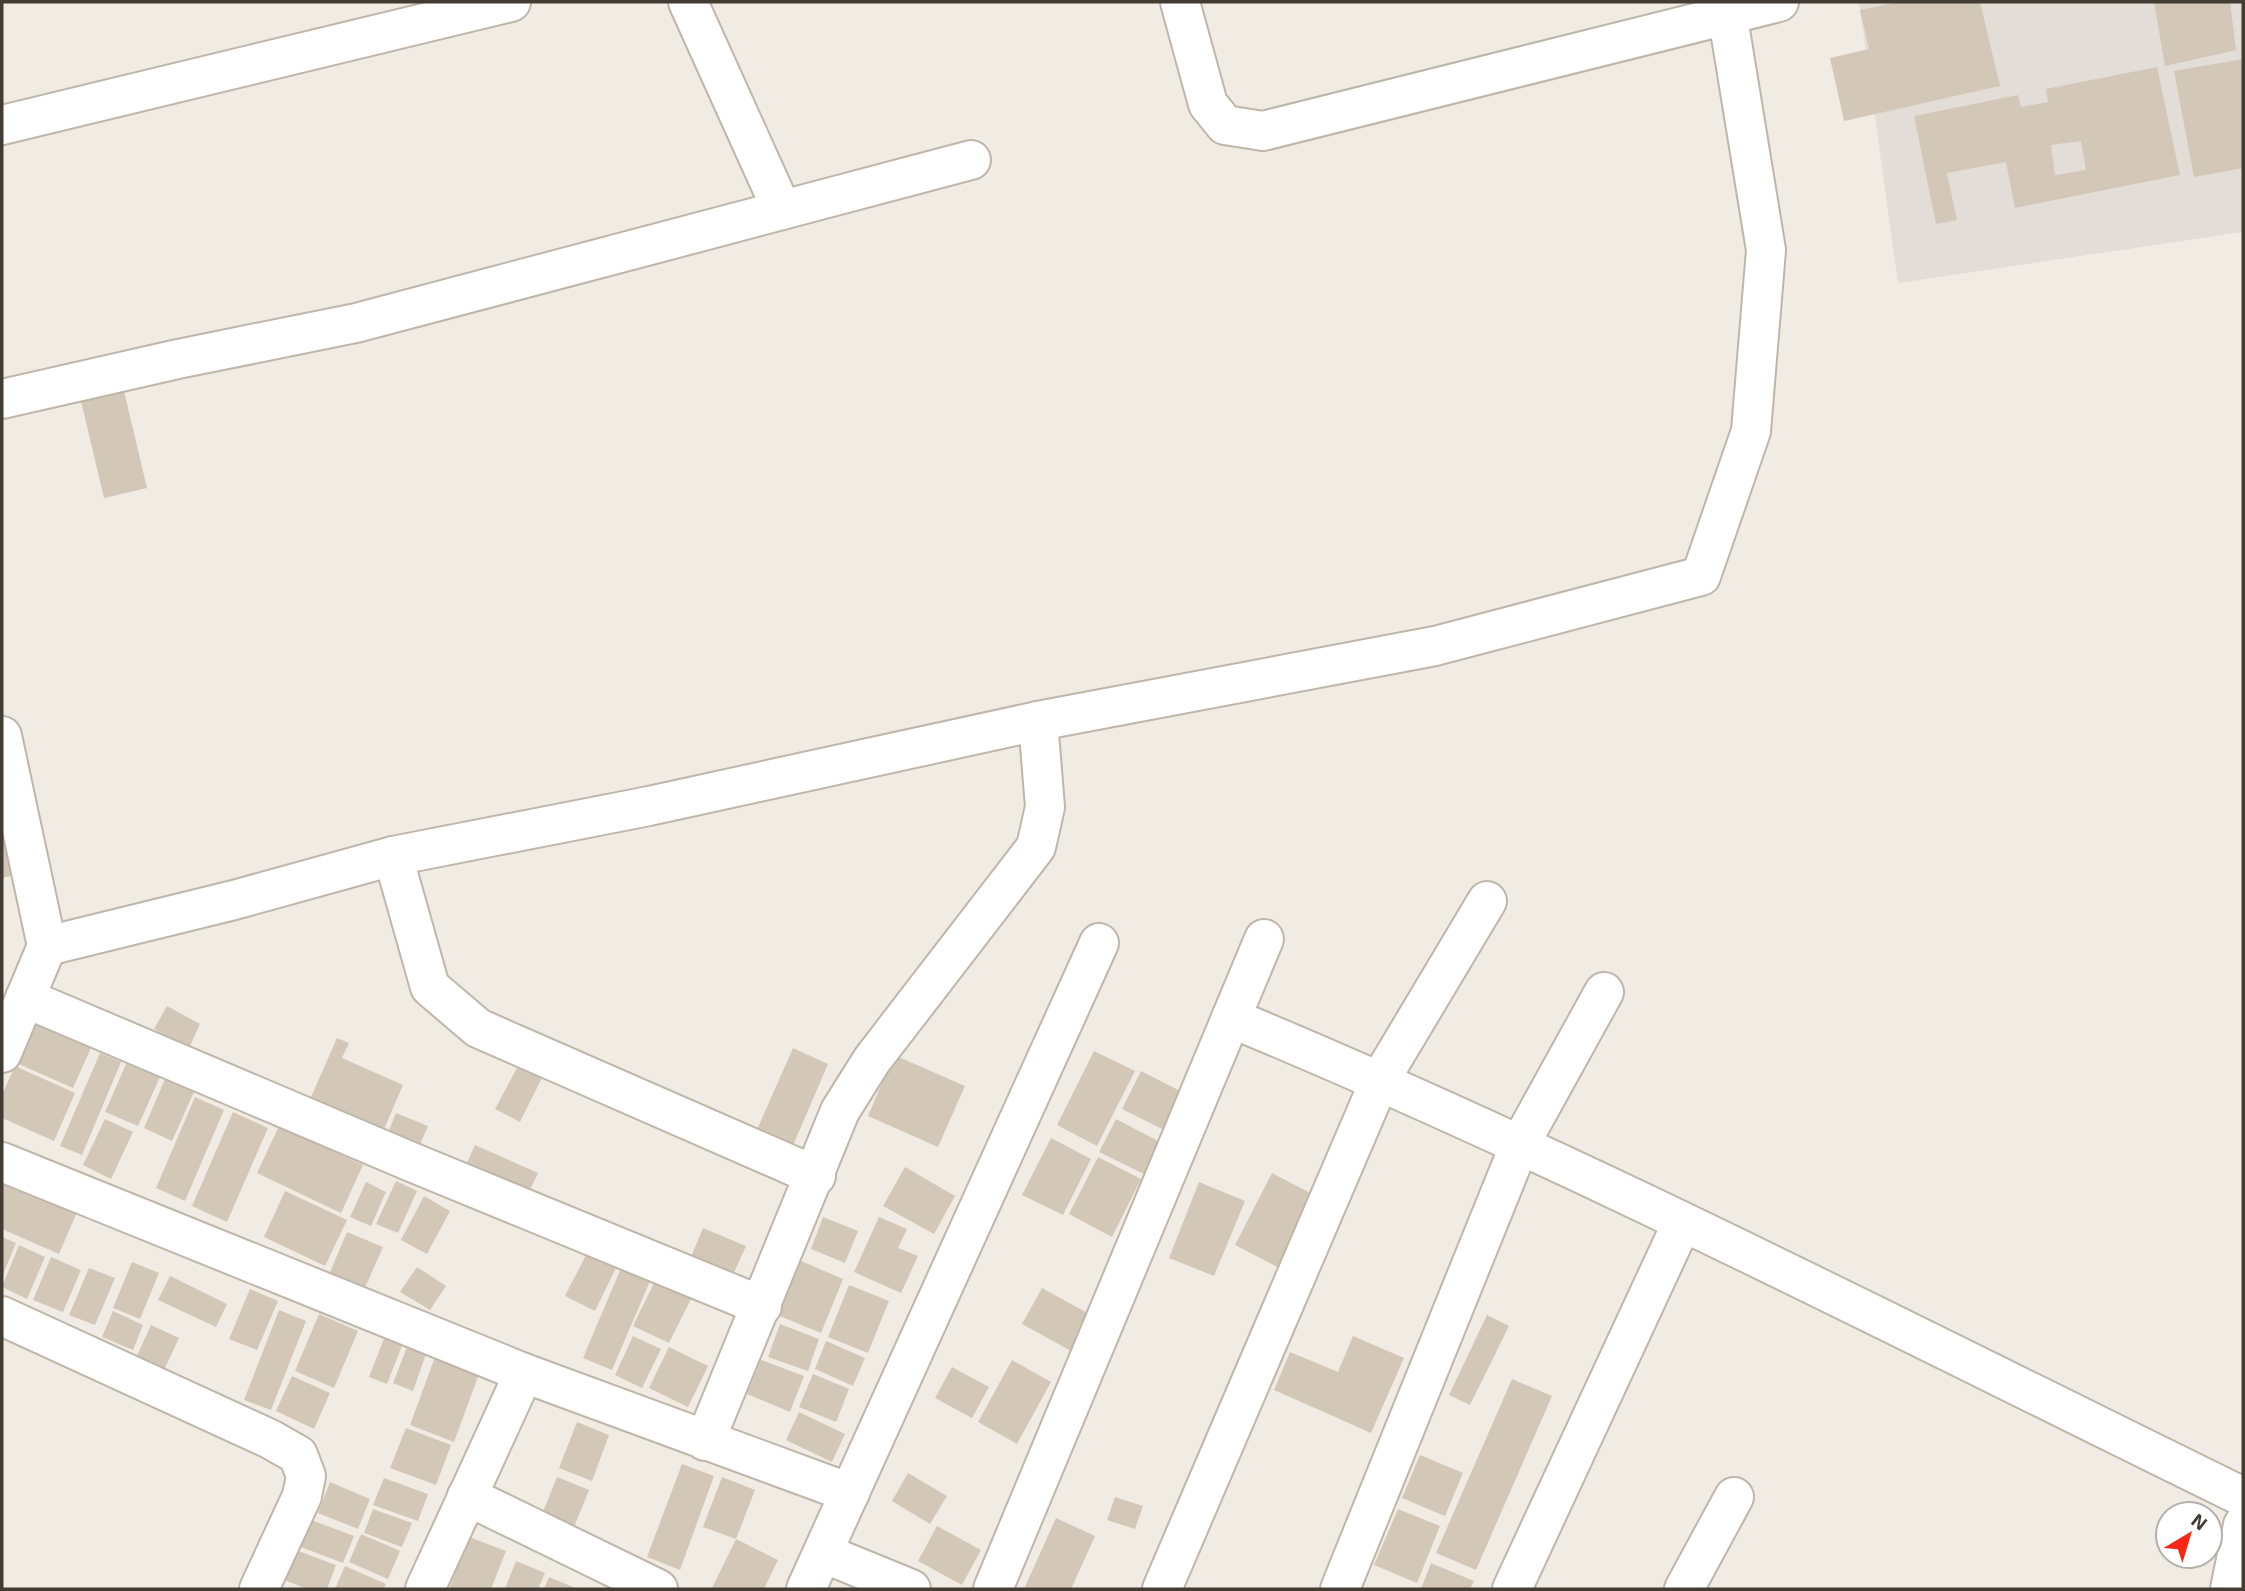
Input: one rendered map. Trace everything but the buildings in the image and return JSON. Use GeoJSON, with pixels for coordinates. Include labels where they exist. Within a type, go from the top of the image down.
{"type":"FeatureCollection","features":[{"type":"Feature","properties":{"kind":"street"},"geometry":{"type":"LineString","coordinates":[[2,125],[512,2]]}},
{"type":"Feature","properties":{"kind":"street"},"geometry":{"type":"LineString","coordinates":[[688,2],[782,210]]}},
{"type":"Feature","properties":{"kind":"street"},"geometry":{"type":"LineString","coordinates":[[1180,2],[1208,104],[1225,125],[1263,131],[1727,12],[1779,2]]}},
{"type":"Feature","properties":{"kind":"street"},"geometry":{"type":"LineString","coordinates":[[47,946],[233,900],[393,856],[663,803],[1038,722],[1435,646],[1701,576],[1751,430],[1766,250],[1727,12]]}},
{"type":"Feature","properties":{"kind":"street"},"geometry":{"type":"LineString","coordinates":[[2,400],[178,359],[356,323],[971,160]]}},
{"type":"Feature","properties":{"kind":"street"},"geometry":{"type":"LineString","coordinates":[[705,1441],[816,1176],[840,1111],[872,1060],[1011,884],[1036,847],[1045,807],[1038,722]]}},
{"type":"Feature","properties":{"kind":"street"},"geometry":{"type":"LineString","coordinates":[[2,1053],[47,946],[3,748]]}},
{"type":"Feature","properties":{"kind":"street"},"geometry":{"type":"LineString","coordinates":[[393,856],[430,987],[478,1028],[816,1176]]}},
{"type":"Feature","properties":{"kind":"street"},"geometry":{"type":"LineString","coordinates":[[1162,1589],[1380,1080],[1487,901]]}},
{"type":"Feature","properties":{"kind":"street"},"geometry":{"type":"LineString","coordinates":[[993,1589],[1264,939]]}},
{"type":"Feature","properties":{"kind":"street"},"geometry":{"type":"LineString","coordinates":[[806,1589],[1099,943]]}},
{"type":"Feature","properties":{"kind":"street"},"geometry":{"type":"LineString","coordinates":[[1340,1589],[1520,1144],[1604,992]]}},
{"type":"Feature","properties":{"kind":"street"},"geometry":{"type":"LineString","coordinates":[[25,998],[409,1161],[762,1306]]}},
{"type":"Feature","properties":{"kind":"street"},"geometry":{"type":"LineString","coordinates":[[1231,1018],[1380,1080],[1520,1144],[2243,1497]]}},
{"type":"Feature","properties":{"kind":"street"},"geometry":{"type":"LineString","coordinates":[[2,1161],[523,1373],[850,1493]]}},
{"type":"Feature","properties":{"kind":"street"},"geometry":{"type":"LineString","coordinates":[[1512,1589],[1682,1223]]}},
{"type":"Feature","properties":{"kind":"street"},"geometry":{"type":"LineString","coordinates":[[2,1316],[270,1439],[298,1455],[306,1476],[302,1496],[259,1589]]}},
{"type":"Feature","properties":{"kind":"street"},"geometry":{"type":"LineString","coordinates":[[425,1589],[523,1373]]}},
{"type":"Feature","properties":{"kind":"street"},"geometry":{"type":"LineString","coordinates":[[467,1496],[658,1589]]}},
{"type":"Feature","properties":{"kind":"street"},"geometry":{"type":"LineString","coordinates":[[1684,1589],[1734,1497]]}},
{"type":"Feature","properties":{"kind":"street"},"geometry":{"type":"LineString","coordinates":[[2230,1589],[2243,1525]]}},
{"type":"Feature","properties":{"kind":"street"},"geometry":{"type":"LineString","coordinates":[[823,1553],[911,1589]]}},
{"type":"Feature","properties":{"kind":"shaded area"},"geometry":{"type":"Polygon","coordinates":[[[1859,2],[2243,2],[2243,232],[1898,283],[1859,2]]]}}]}
